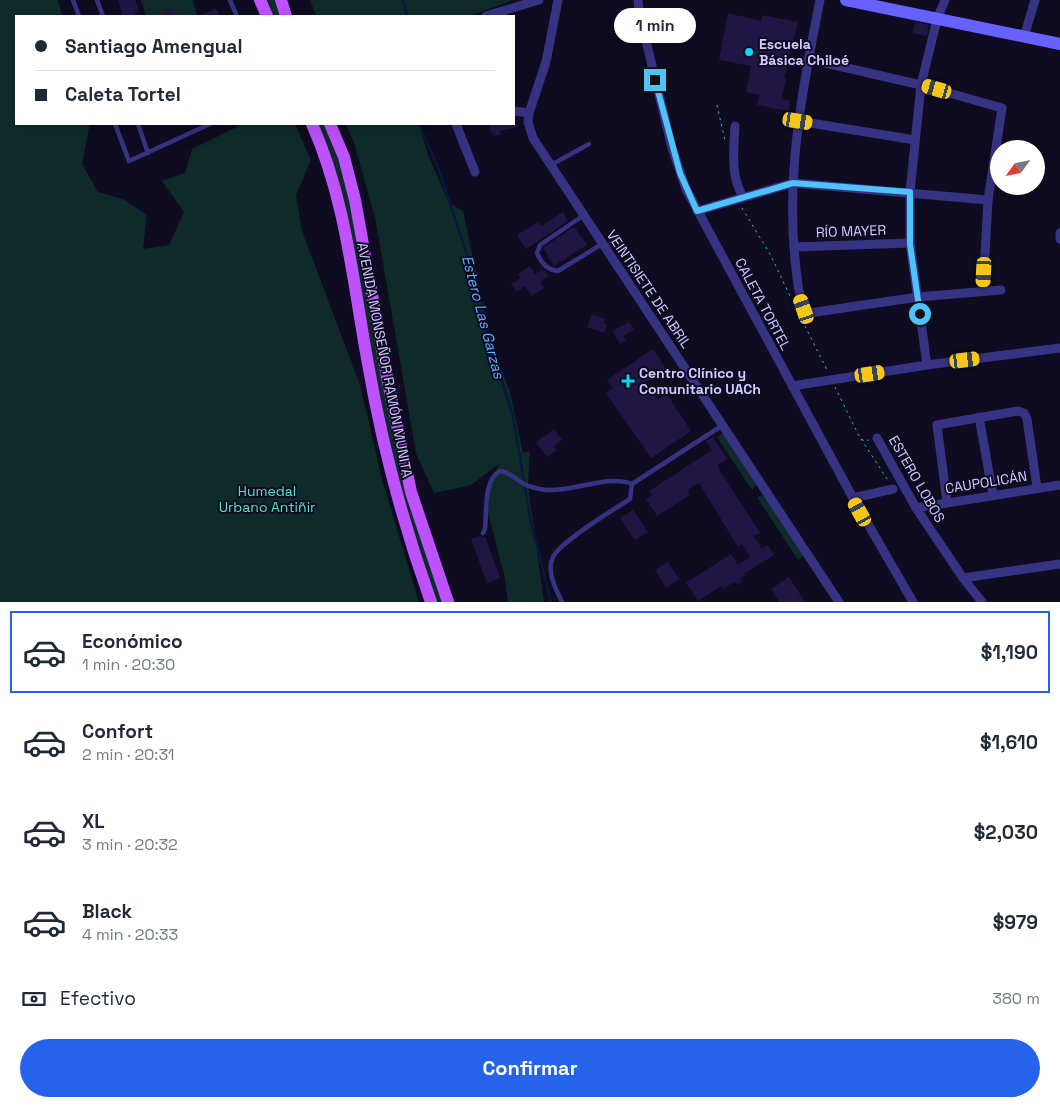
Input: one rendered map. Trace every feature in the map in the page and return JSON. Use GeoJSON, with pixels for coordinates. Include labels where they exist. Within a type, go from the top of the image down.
{"type":"FeatureCollection","features":[{"type":"Feature","properties":{"kind":"main road"},"geometry":{"type":"LineString","coordinates":[[260,0],[267,15]]}},
{"type":"Feature","properties":{"kind":"main road"},"geometry":{"type":"LineString","coordinates":[[280,0],[286,15]]}},
{"type":"Feature","properties":{"kind":"main road","name":"AVENIDA MONSEÑOR RAMÓN MUNITA"},"geometry":{"type":"LineString","coordinates":[[312,125],[337,194],[372,385],[396,498],[431,602]]}},
{"type":"Feature","properties":{"kind":"main road","name":"AVENIDA MONSEÑOR RAMÓN MUNITA"},"geometry":{"type":"LineString","coordinates":[[330,125],[344,157],[359,215],[387,376],[411,492],[448,602]]}},
{"type":"Feature","properties":{"kind":"street"},"geometry":{"type":"LineString","coordinates":[[489,15],[539,0]]}},
{"type":"Feature","properties":{"kind":"street"},"geometry":{"type":"LineString","coordinates":[[515,111],[529,113],[546,62],[558,0]]}},
{"type":"Feature","properties":{"kind":"street","name":"CALETA TORTEL"},"geometry":{"type":"LineString","coordinates":[[638,0],[672,148],[680,173],[697,211],[853,498],[913,602]]}},
{"type":"Feature","properties":{"kind":"street"},"geometry":{"type":"LineString","coordinates":[[820,0],[798,121],[793,183],[794,247],[798,289],[803,313],[918,297],[1001,290]]}},
{"type":"Feature","properties":{"kind":"street"},"geometry":{"type":"LineString","coordinates":[[927,365],[910,244],[910,192],[921,85],[937,19],[945,0]]}},
{"type":"Feature","properties":{"kind":"street"},"geometry":{"type":"LineString","coordinates":[[1024,37],[1035,0]]}},
{"type":"Feature","properties":{"kind":"street"},"geometry":{"type":"LineString","coordinates":[[852,1],[1060,44]]}},
{"type":"Feature","properties":{"kind":"street"},"geometry":{"type":"LineString","coordinates":[[808,59],[921,85],[1002,108],[988,200],[983,291]]}},
{"type":"Feature","properties":{"kind":"street","name":"VEINTISIETE DE ABRIL"},"geometry":{"type":"LineString","coordinates":[[529,113],[529,129],[551,166],[839,602]]}},
{"type":"Feature","properties":{"kind":"street"},"geometry":{"type":"LineString","coordinates":[[798,121],[915,140]]}},
{"type":"Feature","properties":{"kind":"street"},"geometry":{"type":"LineString","coordinates":[[456,125],[475,172]]}},
{"type":"Feature","properties":{"kind":"street"},"geometry":{"type":"LineString","coordinates":[[735,126],[733,159],[741,198]]}},
{"type":"Feature","properties":{"kind":"street"},"geometry":{"type":"LineString","coordinates":[[697,211],[793,183],[988,200]]}},
{"type":"Feature","properties":{"kind":"street"},"geometry":{"type":"LineString","coordinates":[[1060,233],[1060,239]]}},
{"type":"Feature","properties":{"kind":"street","name":"RÍO MAYER"},"geometry":{"type":"LineString","coordinates":[[794,247],[910,244]]}},
{"type":"Feature","properties":{"kind":"street"},"geometry":{"type":"LineString","coordinates":[[792,386],[927,365],[1060,348]]}},
{"type":"Feature","properties":{"kind":"street"},"geometry":{"type":"LineString","coordinates":[[948,502],[937,426],[979,417],[1018,411],[1024,412],[1027,419],[1037,488]]}},
{"type":"Feature","properties":{"kind":"street"},"geometry":{"type":"LineString","coordinates":[[979,417],[993,495]]}},
{"type":"Feature","properties":{"kind":"street","name":"ESTERO LOBOS"},"geometry":{"type":"LineString","coordinates":[[877,438],[916,508],[963,578],[982,602]]}},
{"type":"Feature","properties":{"kind":"street","name":"CAUPOLICÁN"},"geometry":{"type":"LineString","coordinates":[[916,508],[1060,485]]}},
{"type":"Feature","properties":{"kind":"street"},"geometry":{"type":"LineString","coordinates":[[853,498],[893,489]]}},
{"type":"Feature","properties":{"kind":"street"},"geometry":{"type":"LineString","coordinates":[[963,578],[1060,564]]}},
{"type":"Feature","properties":{"kind":"lane"},"geometry":{"type":"LineString","coordinates":[[73,0],[79,15]]}},
{"type":"Feature","properties":{"kind":"lane"},"geometry":{"type":"LineString","coordinates":[[97,0],[102,15]]}},
{"type":"Feature","properties":{"kind":"lane"},"geometry":{"type":"LineString","coordinates":[[230,0],[237,15]]}},
{"type":"Feature","properties":{"kind":"lane"},"geometry":{"type":"LineString","coordinates":[[115,125],[128,160],[148,153],[208,125]]}},
{"type":"Feature","properties":{"kind":"lane"},"geometry":{"type":"LineString","coordinates":[[138,125],[148,153]]}},
{"type":"Feature","properties":{"kind":"lane"},"geometry":{"type":"LineString","coordinates":[[551,166],[589,144]]}},
{"type":"Feature","properties":{"kind":"lane"},"geometry":{"type":"LineString","coordinates":[[584,215],[540,245],[537,253],[541,263],[551,270],[558,271],[603,243]]}},
{"type":"Feature","properties":{"kind":"lane"},"geometry":{"type":"LineString","coordinates":[[483,533],[490,485],[492,478],[500,471],[511,474],[525,484],[543,489],[565,489],[616,481],[632,484],[723,425]]}},
{"type":"Feature","properties":{"kind":"lane"},"geometry":{"type":"LineString","coordinates":[[562,602],[554,583],[552,559],[567,542],[630,499],[632,484]]}},
{"type":"Feature","properties":{"kind":"path"},"geometry":{"type":"LineString","coordinates":[[717,104],[726,148]]}},
{"type":"Feature","properties":{"kind":"path"},"geometry":{"type":"LineString","coordinates":[[741,198],[792,300]]}},
{"type":"Feature","properties":{"kind":"path","name":"ESTERO LOBOS"},"geometry":{"type":"LineString","coordinates":[[803,313],[859,436],[864,440],[877,438]]}},
{"type":"Feature","properties":{"kind":"green space","name":"Humedal Urbano Antiñir"},"geometry":{"type":"Polygon","coordinates":[[[0,0],[58,0],[62,15],[15,15],[15,125],[88,125],[82,164],[98,192],[123,199],[147,215],[143,249],[169,245],[184,212],[162,181],[185,173],[192,149],[241,125],[295,125],[311,160],[296,195],[302,231],[360,385],[383,483],[419,602],[0,602],[0,0]]]}},
{"type":"Feature","properties":{"kind":"green space"},"geometry":{"type":"Polygon","coordinates":[[[141,0],[193,0],[197,15],[146,15],[141,0]]]}},
{"type":"Feature","properties":{"kind":"green space"},"geometry":{"type":"Polygon","coordinates":[[[265,0],[275,0],[281,15],[272,15],[265,0]]]}},
{"type":"Feature","properties":{"kind":"green space"},"geometry":{"type":"Polygon","coordinates":[[[310,0],[513,0],[473,15],[316,15],[310,0]]]}},
{"type":"Feature","properties":{"kind":"green space"},"geometry":{"type":"Polygon","coordinates":[[[317,125],[326,125],[343,169],[372,311],[443,602],[436,602],[407,519],[317,125]]]}},
{"type":"Feature","properties":{"kind":"green space"},"geometry":{"type":"Polygon","coordinates":[[[346,125],[419,125],[428,155],[449,203],[463,211],[490,339],[510,392],[523,453],[530,451],[528,485],[544,602],[508,602],[505,578],[485,501],[499,464],[471,485],[434,493],[416,453],[375,217],[354,143],[346,125]]]}},
{"type":"Feature","properties":{"kind":"green space"},"geometry":{"type":"Polygon","coordinates":[[[722,434],[725,435],[757,484],[752,490],[717,437],[722,434]]]}},
{"type":"Feature","properties":{"kind":"green space"},"geometry":{"type":"Polygon","coordinates":[[[765,495],[805,555],[798,560],[757,497],[765,495]]]}},
{"type":"Feature","properties":{"kind":"building"},"geometry":{"type":"Polygon","coordinates":[[[118,0],[135,0],[139,11],[135,12],[136,15],[123,15],[118,0]]]}},
{"type":"Feature","properties":{"kind":"building"},"geometry":{"type":"Polygon","coordinates":[[[167,7],[180,15],[163,15],[167,7]]]}},
{"type":"Feature","properties":{"kind":"building"},"geometry":{"type":"Polygon","coordinates":[[[216,8],[220,15],[201,15],[216,8]]]}},
{"type":"Feature","properties":{"kind":"building"},"geometry":{"type":"Polygon","coordinates":[[[728,13],[761,21],[762,15],[798,22],[784,78],[786,78],[782,99],[790,101],[789,111],[757,105],[759,95],[746,92],[751,66],[719,60],[728,13]]]}},
{"type":"Feature","properties":{"kind":"building"},"geometry":{"type":"Polygon","coordinates":[[[915,22],[929,25],[927,36],[913,33],[915,22]]]}},
{"type":"Feature","properties":{"kind":"building"},"geometry":{"type":"Polygon","coordinates":[[[517,124],[518,127],[500,131],[501,135],[494,136],[488,125],[517,124]]]}},
{"type":"Feature","properties":{"kind":"building"},"geometry":{"type":"Polygon","coordinates":[[[563,212],[568,221],[526,249],[517,235],[538,222],[541,226],[563,212]]]}},
{"type":"Feature","properties":{"kind":"building"},"geometry":{"type":"Polygon","coordinates":[[[572,228],[575,228],[587,245],[554,266],[543,248],[572,228]]]}},
{"type":"Feature","properties":{"kind":"building"},"geometry":{"type":"Polygon","coordinates":[[[530,266],[535,274],[543,269],[549,276],[540,282],[544,288],[532,296],[525,286],[517,292],[511,284],[521,278],[518,274],[530,266]]]}},
{"type":"Feature","properties":{"kind":"building"},"geometry":{"type":"Polygon","coordinates":[[[592,314],[605,319],[604,323],[607,324],[604,333],[587,327],[592,314]]]}},
{"type":"Feature","properties":{"kind":"building"},"geometry":{"type":"Polygon","coordinates":[[[629,322],[634,329],[623,336],[626,340],[620,344],[612,331],[629,322]]]}},
{"type":"Feature","properties":{"kind":"building"},"geometry":{"type":"Polygon","coordinates":[[[653,349],[666,369],[646,382],[658,399],[666,393],[691,431],[651,458],[606,393],[613,388],[607,380],[653,349]]]}},
{"type":"Feature","properties":{"kind":"building"},"geometry":{"type":"Polygon","coordinates":[[[554,429],[562,440],[554,446],[557,450],[547,457],[536,442],[554,429]]]}},
{"type":"Feature","properties":{"kind":"building"},"geometry":{"type":"Polygon","coordinates":[[[713,437],[727,459],[718,465],[719,469],[760,533],[754,536],[762,549],[768,545],[774,555],[744,574],[740,579],[742,582],[737,585],[734,582],[723,589],[721,586],[698,601],[686,583],[731,554],[738,565],[750,557],[742,544],[738,547],[699,483],[687,490],[690,495],[657,516],[646,499],[652,495],[649,491],[712,450],[706,441],[713,437]]]}},
{"type":"Feature","properties":{"kind":"building"},"geometry":{"type":"Polygon","coordinates":[[[633,510],[648,532],[635,540],[620,518],[633,510]]]}},
{"type":"Feature","properties":{"kind":"building"},"geometry":{"type":"Polygon","coordinates":[[[480,536],[485,537],[500,578],[487,583],[471,539],[480,536]]]}},
{"type":"Feature","properties":{"kind":"building"},"geometry":{"type":"Polygon","coordinates":[[[668,562],[679,579],[666,588],[655,570],[668,562]]]}},
{"type":"Feature","properties":{"kind":"building"},"geometry":{"type":"Polygon","coordinates":[[[789,577],[805,602],[779,602],[771,589],[789,577]]]}},
{"type":"Feature","properties":{"kind":"waterway","name":"Estero Las Garzas"},"geometry":{"type":"LineString","coordinates":[[403,0],[407,15]]}},
{"type":"Feature","properties":{"kind":"waterway","name":"Estero Las Garzas"},"geometry":{"type":"LineString","coordinates":[[419,125],[439,170],[483,304],[492,359],[501,378],[513,416],[531,523],[551,602]]}},
{"type":"Feature","properties":{"kind":"place","name":"Escuela Básica Chiloé"},"geometry":{"type":"Point","coordinates":[749,52]}},
{"type":"Feature","properties":{"kind":"place","name":"Centro Clínico y Comunitario UACh"},"geometry":{"type":"Point","coordinates":[628,381]}},
{"type":"Feature","properties":{"kind":"route"},"geometry":{"type":"LineString","coordinates":[[655,80],[680,173],[697,211],[793,183],[910,192],[910,244],[920,314]]}}]}
